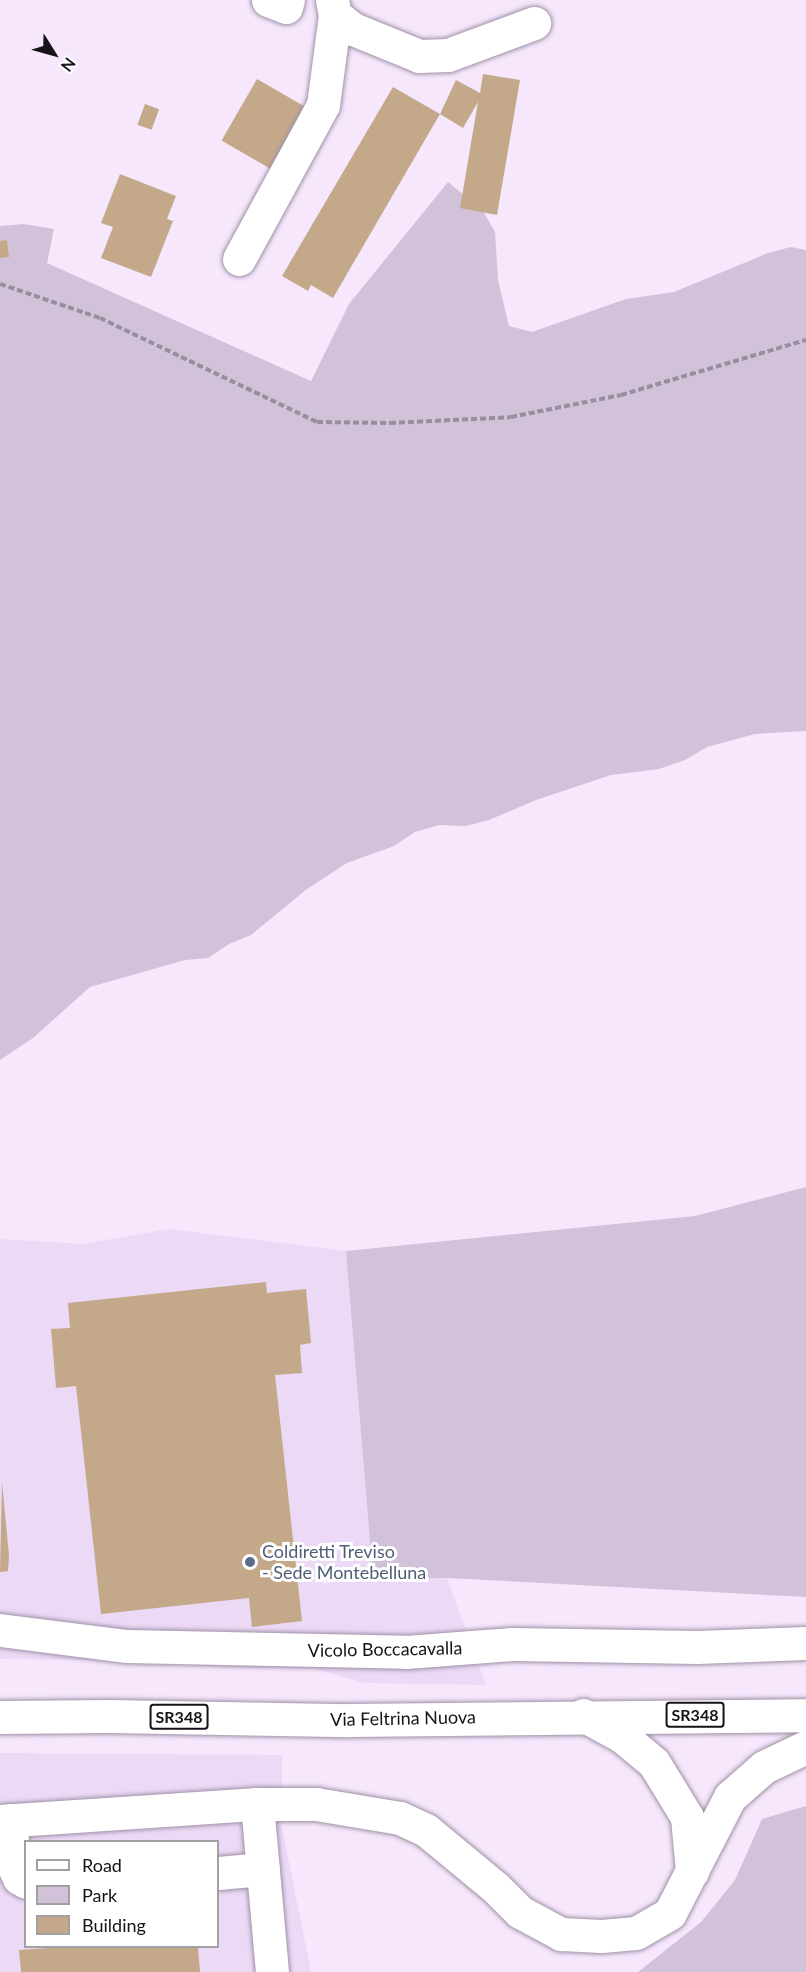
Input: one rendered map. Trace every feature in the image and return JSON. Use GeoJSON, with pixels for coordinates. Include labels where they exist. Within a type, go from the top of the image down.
{"type":"FeatureCollection","features":[{"type":"Feature","properties":{"kind":"street"},"geometry":{"type":"LineString","coordinates":[[268,0],[286,8],[288,0]]}},
{"type":"Feature","properties":{"kind":"street"},"geometry":{"type":"LineString","coordinates":[[334,8],[353,29],[419,56],[448,55],[534,23]]}},
{"type":"Feature","properties":{"kind":"street"},"geometry":{"type":"LineString","coordinates":[[239,259],[323,105],[334,8]]}},
{"type":"Feature","properties":{"kind":"street","name":"Vicolo Boccacavalla"},"geometry":{"type":"LineString","coordinates":[[0,1630],[127,1646],[406,1652],[513,1644],[697,1647],[806,1643]]}},
{"type":"Feature","properties":{"kind":"street","name":"Via Feltrina Nuova"},"geometry":{"type":"LineString","coordinates":[[3,1716],[350,1720],[806,1715]]}},
{"type":"Feature","properties":{"kind":"street"},"geometry":{"type":"LineString","coordinates":[[583,1716],[623,1737],[654,1763],[687,1817],[692,1874]]}},
{"type":"Feature","properties":{"kind":"street"},"geometry":{"type":"LineString","coordinates":[[24,1881],[19,1878],[13,1865],[5,1821],[256,1804],[316,1804],[400,1818],[434,1836],[495,1887],[520,1912],[561,1934],[601,1936],[636,1933],[670,1913],[730,1797],[764,1767],[806,1747]]}},
{"type":"Feature","properties":{"kind":"street"},"geometry":{"type":"LineString","coordinates":[[256,1804],[273,1972]]}},
{"type":"Feature","properties":{"kind":"street"},"geometry":{"type":"LineString","coordinates":[[219,1873],[263,1869]]}},
{"type":"Feature","properties":{"kind":"path"},"geometry":{"type":"LineString","coordinates":[[0,284],[100,318],[317,422],[390,423],[511,417],[621,395],[806,340]]}},
{"type":"Feature","properties":{"kind":"shaded area"},"geometry":{"type":"Polygon","coordinates":[[[169,1229],[346,1251],[373,1578],[447,1578],[486,1685],[364,1683],[316,1669],[230,1668],[142,1661],[0,1659],[0,1239],[83,1244],[169,1229]]]}},
{"type":"Feature","properties":{"kind":"shaded area"},"geometry":{"type":"Polygon","coordinates":[[[0,1753],[282,1755],[282,1827],[311,1972],[0,1972],[0,1753]]]}},
{"type":"Feature","properties":{"kind":"green space"},"geometry":{"type":"Polygon","coordinates":[[[448,182],[483,211],[495,232],[498,280],[509,326],[532,332],[626,299],[674,292],[768,253],[791,247],[806,250],[806,731],[755,734],[707,747],[685,760],[659,769],[611,775],[536,800],[489,820],[466,826],[439,825],[415,832],[394,846],[347,863],[307,889],[251,935],[229,944],[208,958],[185,960],[90,987],[33,1038],[0,1060],[0,226],[24,224],[54,229],[47,263],[311,381],[349,304],[448,182]]]}},
{"type":"Feature","properties":{"kind":"green space"},"geometry":{"type":"Polygon","coordinates":[[[806,1187],[806,1597],[447,1578],[373,1578],[346,1251],[695,1216],[806,1187]]]}},
{"type":"Feature","properties":{"kind":"green space"},"geometry":{"type":"Polygon","coordinates":[[[806,1806],[806,1972],[638,1972],[701,1922],[735,1880],[762,1819],[806,1806]]]}},
{"type":"Feature","properties":{"kind":"building"},"geometry":{"type":"Polygon","coordinates":[[[483,74],[520,80],[497,215],[460,208],[478,102],[463,128],[440,114],[456,80],[480,93],[483,74]]]}},
{"type":"Feature","properties":{"kind":"building"},"geometry":{"type":"Polygon","coordinates":[[[257,79],[308,108],[273,170],[222,140],[257,79]]]}},
{"type":"Feature","properties":{"kind":"building"},"geometry":{"type":"Polygon","coordinates":[[[393,87],[440,114],[333,298],[311,285],[308,291],[282,276],[393,87]]]}},
{"type":"Feature","properties":{"kind":"building"},"geometry":{"type":"Polygon","coordinates":[[[145,104],[159,109],[152,130],[137,125],[145,104]]]}},
{"type":"Feature","properties":{"kind":"building"},"geometry":{"type":"Polygon","coordinates":[[[120,174],[176,196],[167,219],[173,221],[151,277],[101,258],[113,227],[101,223],[120,174]]]}},
{"type":"Feature","properties":{"kind":"building"},"geometry":{"type":"Polygon","coordinates":[[[7,240],[9,257],[0,258],[0,241],[7,240]]]}},
{"type":"Feature","properties":{"kind":"building"},"geometry":{"type":"Polygon","coordinates":[[[266,1282],[267,1293],[306,1289],[311,1343],[300,1345],[302,1373],[275,1375],[302,1621],[252,1627],[249,1598],[101,1614],[76,1386],[56,1388],[51,1329],[70,1328],[68,1303],[266,1282]]]}},
{"type":"Feature","properties":{"kind":"building"},"geometry":{"type":"Polygon","coordinates":[[[2,1482],[9,1556],[8,1571],[0,1572],[2,1482]]]}},
{"type":"Feature","properties":{"kind":"building"},"geometry":{"type":"Polygon","coordinates":[[[198,1948],[200,1972],[21,1972],[19,1950],[198,1948]]]}},
{"type":"Feature","properties":{"kind":"place","name":"Coldiretti Treviso - Sede Montebelluna"},"geometry":{"type":"Point","coordinates":[250,1562]}}]}
